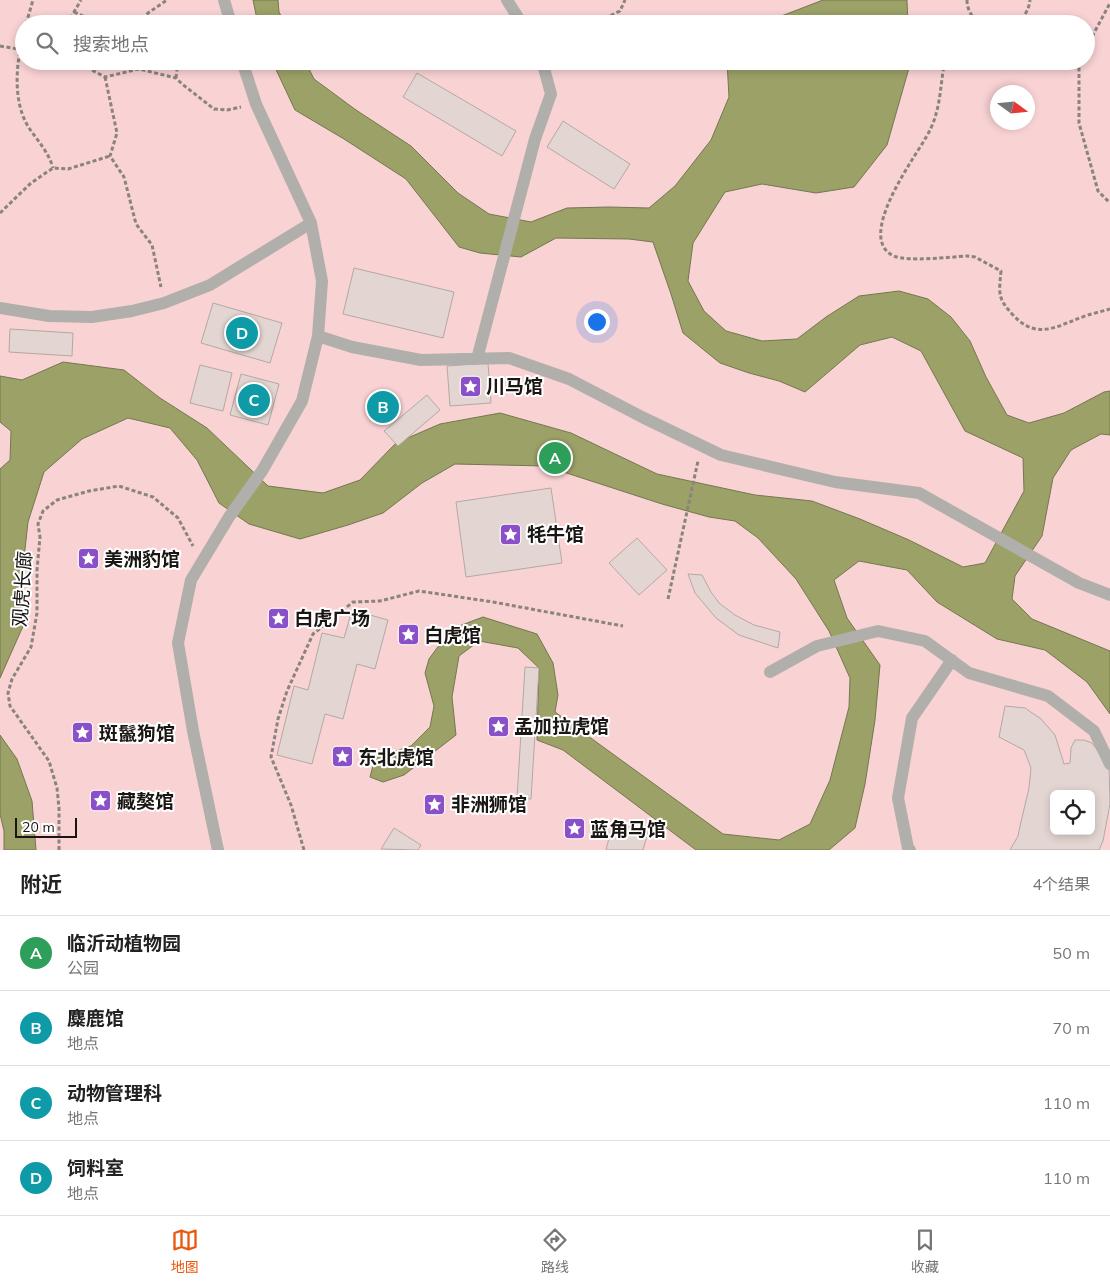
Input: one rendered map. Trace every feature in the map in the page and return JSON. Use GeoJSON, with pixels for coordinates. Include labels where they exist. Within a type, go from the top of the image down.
{"type":"FeatureCollection","features":[{"type":"Feature","properties":{"kind":"lane"},"geometry":{"type":"LineString","coordinates":[[224,0],[228,15]]}},
{"type":"Feature","properties":{"kind":"lane"},"geometry":{"type":"LineString","coordinates":[[507,0],[516,15]]}},
{"type":"Feature","properties":{"kind":"lane"},"geometry":{"type":"LineString","coordinates":[[218,850],[192,731],[178,644],[191,580],[229,517],[262,471],[302,401],[318,336],[322,281],[311,223],[256,104],[245,70]]}},
{"type":"Feature","properties":{"kind":"lane"},"geometry":{"type":"LineString","coordinates":[[477,359],[535,139],[551,94],[544,70]]}},
{"type":"Feature","properties":{"kind":"lane"},"geometry":{"type":"LineString","coordinates":[[0,308],[48,316],[92,317],[164,303],[210,285],[311,223]]}},
{"type":"Feature","properties":{"kind":"lane"},"geometry":{"type":"LineString","coordinates":[[318,336],[352,347],[421,360],[509,358],[569,379],[721,455],[835,482],[919,493],[1079,584],[1110,595]]}},
{"type":"Feature","properties":{"kind":"lane"},"geometry":{"type":"LineString","coordinates":[[770,672],[817,646],[878,630],[925,641],[969,673],[1048,696],[1094,731],[1110,764]]}},
{"type":"Feature","properties":{"kind":"lane"},"geometry":{"type":"LineString","coordinates":[[908,849],[898,798],[912,718],[952,660]]}},
{"type":"Feature","properties":{"kind":"path"},"geometry":{"type":"LineString","coordinates":[[29,15],[33,0]]}},
{"type":"Feature","properties":{"kind":"path"},"geometry":{"type":"LineString","coordinates":[[72,15],[81,0]]}},
{"type":"Feature","properties":{"kind":"path"},"geometry":{"type":"LineString","coordinates":[[146,15],[167,0]]}},
{"type":"Feature","properties":{"kind":"path"},"geometry":{"type":"LineString","coordinates":[[611,15],[620,11],[625,0]]}},
{"type":"Feature","properties":{"kind":"path"},"geometry":{"type":"LineString","coordinates":[[967,0],[967,6],[972,15]]}},
{"type":"Feature","properties":{"kind":"path"},"geometry":{"type":"LineString","coordinates":[[1026,15],[1030,6],[1030,0]]}},
{"type":"Feature","properties":{"kind":"path"},"geometry":{"type":"LineString","coordinates":[[1095,31],[1110,3]]}},
{"type":"Feature","properties":{"kind":"path"},"geometry":{"type":"LineString","coordinates":[[74,12],[80,15]]}},
{"type":"Feature","properties":{"kind":"path"},"geometry":{"type":"LineString","coordinates":[[0,46],[15,48]]}},
{"type":"Feature","properties":{"kind":"path"},"geometry":{"type":"LineString","coordinates":[[17,70],[17,86],[22,109],[28,125],[50,158],[53,168]]}},
{"type":"Feature","properties":{"kind":"path"},"geometry":{"type":"LineString","coordinates":[[92,70],[105,77],[135,70]]}},
{"type":"Feature","properties":{"kind":"path"},"geometry":{"type":"LineString","coordinates":[[143,70],[176,78],[214,109],[228,110],[256,104]]}},
{"type":"Feature","properties":{"kind":"path"},"geometry":{"type":"LineString","coordinates":[[176,78],[177,70]]}},
{"type":"Feature","properties":{"kind":"path"},"geometry":{"type":"LineString","coordinates":[[944,70],[936,114],[926,137],[905,172],[883,216],[880,230],[886,250],[894,256],[905,258],[975,257],[1001,271],[999,290],[1002,301],[1020,322],[1030,328],[1052,329],[1087,315],[1110,309]]}},
{"type":"Feature","properties":{"kind":"path"},"geometry":{"type":"LineString","coordinates":[[1078,70],[1079,123],[1098,191],[1110,203]]}},
{"type":"Feature","properties":{"kind":"path"},"geometry":{"type":"LineString","coordinates":[[105,77],[117,133],[110,156]]}},
{"type":"Feature","properties":{"kind":"path"},"geometry":{"type":"LineString","coordinates":[[0,213],[31,182],[53,168],[68,169],[110,156]]}},
{"type":"Feature","properties":{"kind":"path"},"geometry":{"type":"LineString","coordinates":[[110,156],[124,177],[136,224],[152,244],[164,303]]}},
{"type":"Feature","properties":{"kind":"path"},"geometry":{"type":"LineString","coordinates":[[668,599],[694,477]]}},
{"type":"Feature","properties":{"kind":"path","name":"观虎长廊"},"geometry":{"type":"LineString","coordinates":[[59,850],[60,808],[57,788],[49,761],[10,706],[8,692],[12,679],[31,647],[36,613],[40,537],[38,524],[43,511],[57,500],[120,486],[153,497],[178,518],[202,562]]}},
{"type":"Feature","properties":{"kind":"path"},"geometry":{"type":"LineString","coordinates":[[304,850],[291,805],[271,757],[278,719],[287,692],[313,634],[354,602],[380,601],[419,591],[493,602],[622,626]]}},
{"type":"Feature","properties":{"kind":"shaded area"},"geometry":{"type":"Polygon","coordinates":[[[0,0],[1110,0],[1110,850],[0,850],[0,0]]]}},
{"type":"Feature","properties":{"kind":"shaded area"},"geometry":{"type":"Polygon","coordinates":[[[253,0],[278,0],[280,15],[256,15],[253,0]]]}},
{"type":"Feature","properties":{"kind":"shaded area"},"geometry":{"type":"Polygon","coordinates":[[[823,0],[907,0],[908,15],[784,15],[823,0]]]}},
{"type":"Feature","properties":{"kind":"shaded area"},"geometry":{"type":"Polygon","coordinates":[[[276,70],[310,70],[314,79],[356,110],[411,146],[458,193],[489,214],[531,222],[567,208],[649,208],[675,186],[711,140],[729,97],[728,70],[908,70],[887,145],[854,187],[816,193],[762,184],[725,192],[693,243],[688,281],[704,311],[726,331],[762,341],[797,339],[826,317],[859,296],[899,291],[928,299],[951,317],[970,341],[986,377],[1007,415],[1029,423],[1064,413],[1104,392],[1110,391],[1110,435],[1101,434],[1071,450],[1053,478],[1042,536],[1015,576],[1012,599],[1032,619],[1110,651],[1110,714],[1087,682],[1045,650],[997,639],[937,602],[907,570],[859,561],[834,580],[847,618],[880,665],[875,720],[865,784],[855,828],[829,850],[696,850],[563,750],[537,740],[539,668],[518,648],[479,641],[459,656],[452,697],[456,735],[404,775],[383,782],[370,777],[375,758],[411,746],[430,727],[434,706],[425,673],[429,659],[451,629],[483,617],[537,634],[553,663],[558,695],[555,712],[723,834],[779,840],[810,824],[830,780],[849,707],[850,678],[829,631],[796,579],[758,538],[735,521],[709,517],[662,504],[545,466],[455,464],[422,483],[383,513],[300,539],[249,524],[219,503],[197,460],[170,428],[128,418],[82,439],[44,472],[28,522],[22,576],[24,624],[0,678],[0,469],[10,460],[11,431],[0,422],[0,376],[22,380],[63,362],[124,370],[160,398],[207,428],[268,486],[323,493],[360,480],[396,443],[440,424],[500,413],[571,433],[657,474],[755,495],[812,501],[909,540],[963,567],[985,563],[1024,491],[1023,458],[965,431],[921,351],[892,337],[860,345],[805,392],[779,381],[720,363],[683,333],[653,242],[629,239],[556,238],[521,257],[480,253],[459,247],[406,179],[295,110],[276,70]]]}},
{"type":"Feature","properties":{"kind":"shaded area"},"geometry":{"type":"Polygon","coordinates":[[[0,735],[17,759],[32,801],[36,850],[4,850],[4,831],[0,814],[0,735]]]}},
{"type":"Feature","properties":{"kind":"building"},"geometry":{"type":"Polygon","coordinates":[[[417,73],[516,131],[502,156],[403,97],[417,73]]]}},
{"type":"Feature","properties":{"kind":"building"},"geometry":{"type":"Polygon","coordinates":[[[563,121],[630,164],[614,189],[547,147],[563,121]]]}},
{"type":"Feature","properties":{"kind":"building"},"geometry":{"type":"Polygon","coordinates":[[[354,268],[454,292],[443,338],[343,314],[354,268]]]}},
{"type":"Feature","properties":{"kind":"building"},"geometry":{"type":"Polygon","coordinates":[[[213,303],[282,323],[270,363],[201,343],[213,303]]]}},
{"type":"Feature","properties":{"kind":"building"},"geometry":{"type":"Polygon","coordinates":[[[10,329],[73,333],[72,356],[9,352],[10,329]]]}},
{"type":"Feature","properties":{"kind":"building"},"geometry":{"type":"Polygon","coordinates":[[[488,363],[491,403],[450,406],[447,366],[488,363]]]}},
{"type":"Feature","properties":{"kind":"building"},"geometry":{"type":"Polygon","coordinates":[[[200,365],[232,373],[223,411],[190,403],[200,365]]]}},
{"type":"Feature","properties":{"kind":"building"},"geometry":{"type":"Polygon","coordinates":[[[241,374],[279,384],[268,425],[230,415],[241,374]]]}},
{"type":"Feature","properties":{"kind":"building"},"geometry":{"type":"Polygon","coordinates":[[[427,395],[440,410],[398,446],[384,431],[427,395]]]}},
{"type":"Feature","properties":{"kind":"building"},"geometry":{"type":"Polygon","coordinates":[[[551,488],[562,563],[466,577],[456,502],[551,488]]]}},
{"type":"Feature","properties":{"kind":"building"},"geometry":{"type":"Polygon","coordinates":[[[637,538],[667,570],[639,595],[609,563],[637,538]]]}},
{"type":"Feature","properties":{"kind":"building"},"geometry":{"type":"Polygon","coordinates":[[[688,574],[702,575],[719,603],[735,615],[754,625],[780,632],[778,648],[739,635],[716,618],[695,593],[688,574]]]}},
{"type":"Feature","properties":{"kind":"building"},"geometry":{"type":"Polygon","coordinates":[[[352,610],[388,620],[375,669],[357,664],[343,719],[325,714],[312,764],[277,755],[294,686],[308,690],[322,633],[344,638],[352,610]]]}},
{"type":"Feature","properties":{"kind":"building"},"geometry":{"type":"Polygon","coordinates":[[[525,667],[539,668],[531,799],[517,798],[525,667]]]}},
{"type":"Feature","properties":{"kind":"building"},"geometry":{"type":"Polygon","coordinates":[[[1005,706],[1025,708],[1041,719],[1055,735],[1064,764],[1070,763],[1071,748],[1075,740],[1084,740],[1092,743],[1109,766],[1110,804],[1103,841],[1099,850],[1010,850],[1018,836],[1029,788],[1031,768],[1024,750],[999,737],[1005,706]]]}},
{"type":"Feature","properties":{"kind":"building"},"geometry":{"type":"Polygon","coordinates":[[[613,822],[648,832],[643,850],[606,850],[613,822]]]}},
{"type":"Feature","properties":{"kind":"building"},"geometry":{"type":"Polygon","coordinates":[[[394,828],[421,845],[418,850],[381,849],[394,828]]]}},
{"type":"Feature","properties":{"kind":"place","name":"饲料室"},"geometry":{"type":"Point","coordinates":[242,333]}},
{"type":"Feature","properties":{"kind":"place","name":"川马馆"},"geometry":{"type":"Point","coordinates":[470,386]}},
{"type":"Feature","properties":{"kind":"place","name":"动物管理科"},"geometry":{"type":"Point","coordinates":[254,400]}},
{"type":"Feature","properties":{"kind":"place","name":"麋鹿馆"},"geometry":{"type":"Point","coordinates":[383,407]}},
{"type":"Feature","properties":{"kind":"place","name":"临沂动植物园"},"geometry":{"type":"Point","coordinates":[555,458]}},
{"type":"Feature","properties":{"kind":"place","name":"牦牛馆"},"geometry":{"type":"Point","coordinates":[511,534]}},
{"type":"Feature","properties":{"kind":"place","name":"美洲豹馆"},"geometry":{"type":"Point","coordinates":[88,559]}},
{"type":"Feature","properties":{"kind":"place","name":"白虎广场"},"geometry":{"type":"Point","coordinates":[278,618]}},
{"type":"Feature","properties":{"kind":"place","name":"白虎馆"},"geometry":{"type":"Point","coordinates":[408,635]}},
{"type":"Feature","properties":{"kind":"place","name":"孟加拉虎馆"},"geometry":{"type":"Point","coordinates":[498,726]}},
{"type":"Feature","properties":{"kind":"place","name":"斑鬣狗馆"},"geometry":{"type":"Point","coordinates":[83,733]}},
{"type":"Feature","properties":{"kind":"place","name":"东北虎馆"},"geometry":{"type":"Point","coordinates":[342,757]}},
{"type":"Feature","properties":{"kind":"place","name":"藏獒馆"},"geometry":{"type":"Point","coordinates":[101,801]}},
{"type":"Feature","properties":{"kind":"place","name":"非洲狮馆"},"geometry":{"type":"Point","coordinates":[435,804]}},
{"type":"Feature","properties":{"kind":"place","name":"蓝角马馆"},"geometry":{"type":"Point","coordinates":[574,829]}}]}
